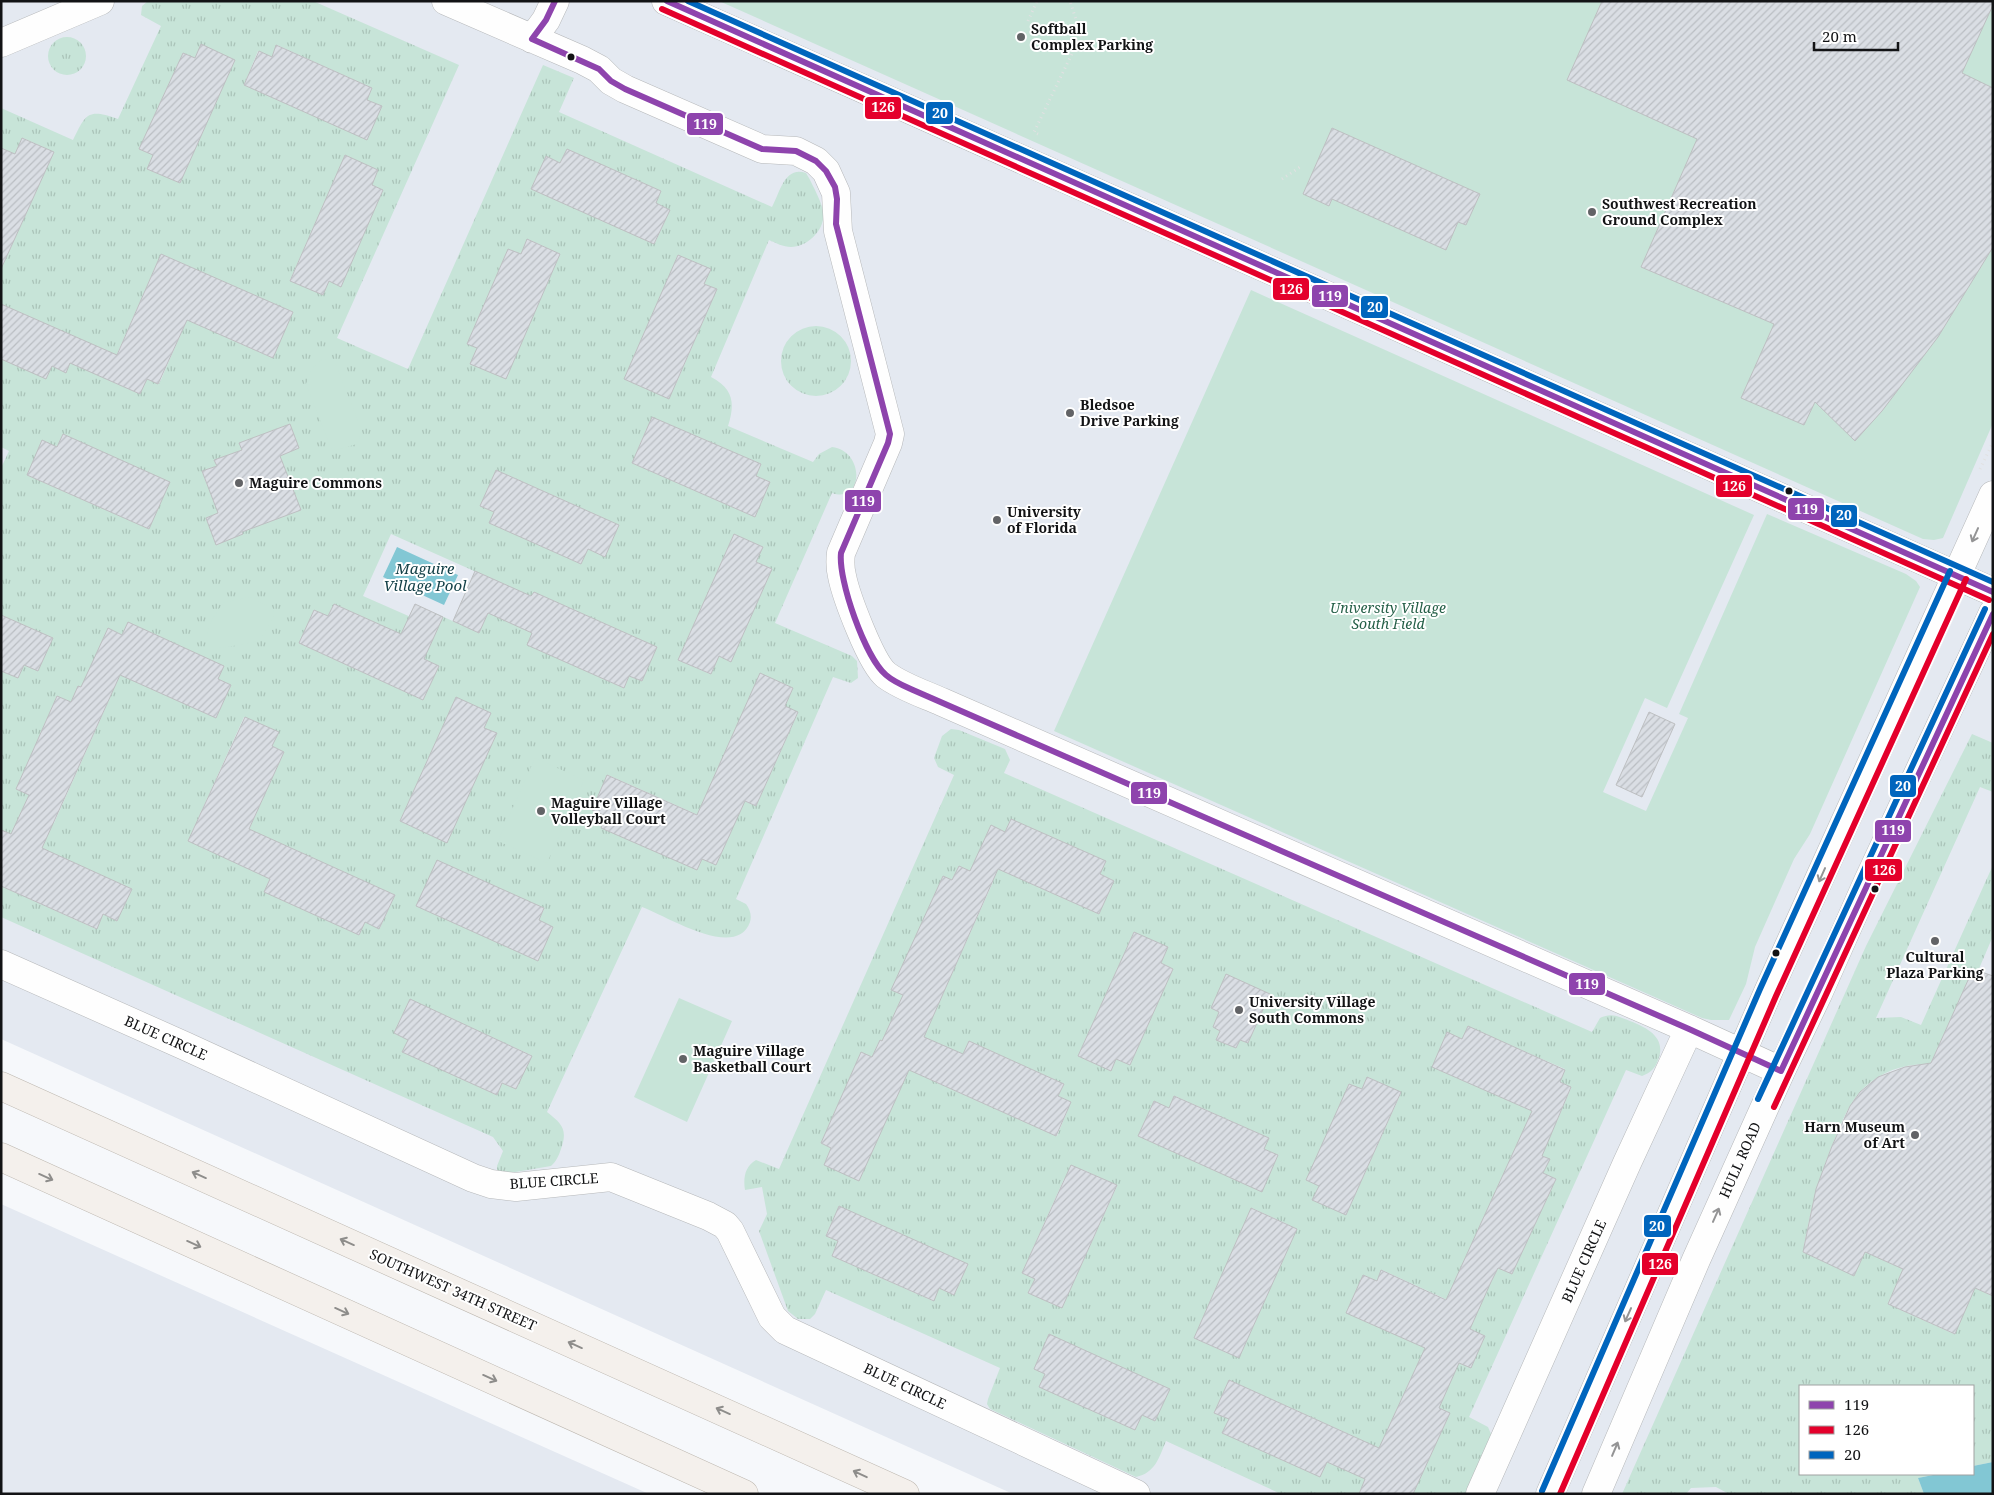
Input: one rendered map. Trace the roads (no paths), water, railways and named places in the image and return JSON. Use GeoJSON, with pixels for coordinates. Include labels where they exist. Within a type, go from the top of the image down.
{"type":"FeatureCollection","features":[{"type":"Feature","properties":{"kind":"main road","name":"SOUTHWEST 34TH STREET"},"geometry":{"type":"LineString","coordinates":[[1,1086],[905,1494]]}},
{"type":"Feature","properties":{"kind":"main road"},"geometry":{"type":"LineString","coordinates":[[1,1157],[741,1493]]}},
{"type":"Feature","properties":{"kind":"street"},"geometry":{"type":"LineString","coordinates":[[1,43],[100,1]]}},
{"type":"Feature","properties":{"kind":"street"},"geometry":{"type":"LineString","coordinates":[[446,1],[599,69],[611,81],[625,89],[762,149],[796,151],[816,161],[830,176],[837,199],[836,224],[890,434],[888,443],[841,553],[840,564],[847,593],[878,667],[885,674],[942,702],[1781,1071]]}},
{"type":"Feature","properties":{"kind":"street"},"geometry":{"type":"LineString","coordinates":[[532,39],[546,20],[555,1]]}},
{"type":"Feature","properties":{"kind":"street"},"geometry":{"type":"LineString","coordinates":[[666,1],[1993,592]]}},
{"type":"Feature","properties":{"kind":"street"},"geometry":{"type":"LineString","coordinates":[[1550,1494],[1743,1054],[1768,992],[1993,495]]}},
{"type":"Feature","properties":{"kind":"street","name":"HULL ROAD"},"geometry":{"type":"LineString","coordinates":[[1596,1494],[1696,1260],[1781,1071],[1993,613]]}},
{"type":"Feature","properties":{"kind":"street","name":"BLUE CIRCLE"},"geometry":{"type":"LineString","coordinates":[[1,964],[473,1178],[491,1184],[516,1187],[611,1177],[708,1216],[725,1225],[730,1231],[772,1317],[785,1330],[1136,1494]]}},
{"type":"Feature","properties":{"kind":"street","name":"BLUE CIRCLE"},"geometry":{"type":"LineString","coordinates":[[1480,1494],[1627,1163],[1689,1029]]}},
{"type":"Feature","properties":{"kind":"water","name":"Maguire Village Pool"},"geometry":{"type":"Polygon","coordinates":[[[397,547],[458,575],[444,605],[383,577],[397,547]]]}},
{"type":"Feature","properties":{"kind":"water"},"geometry":{"type":"Polygon","coordinates":[[[1993,1462],[1993,1494],[1924,1494],[1918,1478],[1933,1475],[1974,1475],[1974,1466],[1993,1462]]]}},
{"type":"Feature","properties":{"kind":"place","name":"Softball Complex Parking"},"geometry":{"type":"Point","coordinates":[1021,37]}},
{"type":"Feature","properties":{"kind":"place","name":"Southwest Recreation Ground Complex"},"geometry":{"type":"Point","coordinates":[1592,212]}},
{"type":"Feature","properties":{"kind":"place","name":"Bledsoe Drive Parking"},"geometry":{"type":"Point","coordinates":[1070,413]}},
{"type":"Feature","properties":{"kind":"place","name":"Maguire Commons"},"geometry":{"type":"Point","coordinates":[239,483]}},
{"type":"Feature","properties":{"kind":"place","name":"University of Florida"},"geometry":{"type":"Point","coordinates":[997,520]}},
{"type":"Feature","properties":{"kind":"place","name":"Maguire Village Volleyball Court"},"geometry":{"type":"Point","coordinates":[541,811]}},
{"type":"Feature","properties":{"kind":"place","name":"Cultural Plaza Parking"},"geometry":{"type":"Point","coordinates":[1935,941]}},
{"type":"Feature","properties":{"kind":"place","name":"University Village South Commons"},"geometry":{"type":"Point","coordinates":[1239,1010]}},
{"type":"Feature","properties":{"kind":"place","name":"Maguire Village Basketball Court"},"geometry":{"type":"Point","coordinates":[683,1059]}},
{"type":"Feature","properties":{"kind":"place","name":"Harn Museum of Art"},"geometry":{"type":"Point","coordinates":[1915,1135]}},
{"type":"Feature","properties":{"kind":"park label","name":"University Village South Field"},"geometry":{"type":"Point","coordinates":[1388,616]}}]}
